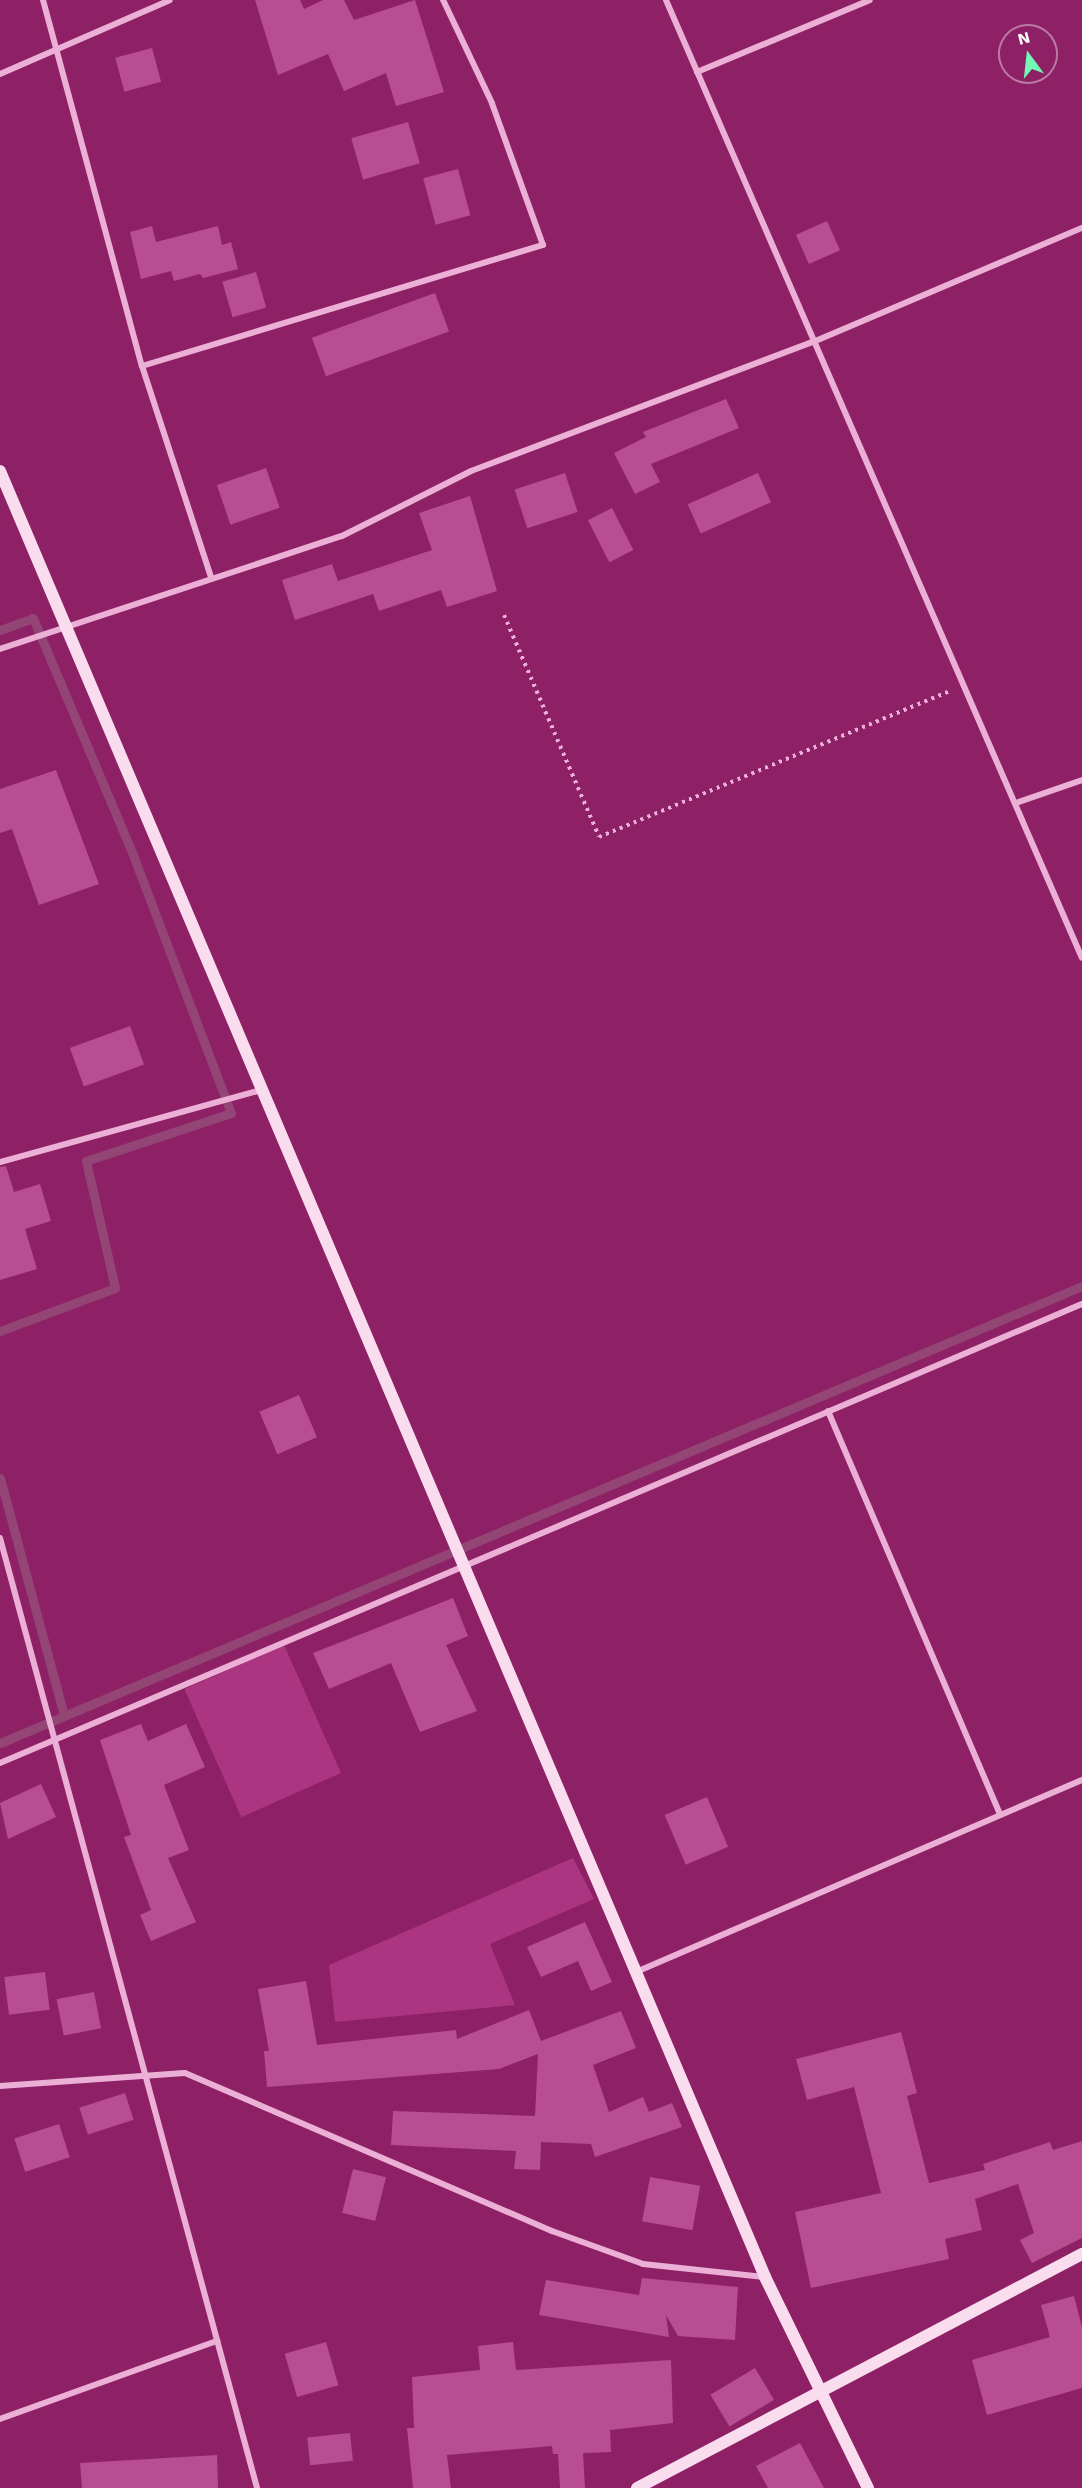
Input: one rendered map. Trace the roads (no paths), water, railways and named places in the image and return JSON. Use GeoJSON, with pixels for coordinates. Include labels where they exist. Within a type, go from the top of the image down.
{"type":"FeatureCollection","features":[{"type":"Feature","properties":{"kind":"street"},"geometry":{"type":"LineString","coordinates":[[43,0],[142,366],[211,577]]}},
{"type":"Feature","properties":{"kind":"street"},"geometry":{"type":"LineString","coordinates":[[0,74],[170,0]]}},
{"type":"Feature","properties":{"kind":"street"},"geometry":{"type":"LineString","coordinates":[[142,366],[543,245],[492,104],[443,0]]}},
{"type":"Feature","properties":{"kind":"street"},"geometry":{"type":"LineString","coordinates":[[666,0],[813,342],[967,684],[1082,958]]}},
{"type":"Feature","properties":{"kind":"street"},"geometry":{"type":"LineString","coordinates":[[697,72],[870,0]]}},
{"type":"Feature","properties":{"kind":"street"},"geometry":{"type":"LineString","coordinates":[[0,649],[64,624],[342,536],[471,471],[813,342],[1082,228]]}},
{"type":"Feature","properties":{"kind":"street"},"geometry":{"type":"LineString","coordinates":[[0,471],[765,2277],[868,2488]]}},
{"type":"Feature","properties":{"kind":"street"},"geometry":{"type":"LineString","coordinates":[[1016,803],[1082,780]]}},
{"type":"Feature","properties":{"kind":"street"},"geometry":{"type":"LineString","coordinates":[[0,1162],[262,1090]]}},
{"type":"Feature","properties":{"kind":"street"},"geometry":{"type":"LineString","coordinates":[[0,1763],[463,1564],[1082,1304]]}},
{"type":"Feature","properties":{"kind":"street"},"geometry":{"type":"LineString","coordinates":[[828,1411],[1000,1815]]}},
{"type":"Feature","properties":{"kind":"street"},"geometry":{"type":"LineString","coordinates":[[0,1538],[57,1739],[257,2488]]}},
{"type":"Feature","properties":{"kind":"street"},"geometry":{"type":"LineString","coordinates":[[636,1971],[1082,1780]]}},
{"type":"Feature","properties":{"kind":"street"},"geometry":{"type":"LineString","coordinates":[[0,2086],[146,2072],[185,2073],[552,2231],[643,2264],[765,2277]]}},
{"type":"Feature","properties":{"kind":"street"},"geometry":{"type":"LineString","coordinates":[[637,2488],[1082,2254]]}},
{"type":"Feature","properties":{"kind":"street"},"geometry":{"type":"LineString","coordinates":[[0,2419],[217,2341]]}},
{"type":"Feature","properties":{"kind":"waterway"},"geometry":{"type":"LineString","coordinates":[[0,630],[33,618],[133,855],[231,1113],[86,1161],[115,1288],[0,1331]]}},
{"type":"Feature","properties":{"kind":"waterway"},"geometry":{"type":"LineString","coordinates":[[0,1743],[1082,1286]]}},
{"type":"Feature","properties":{"kind":"waterway"},"geometry":{"type":"LineString","coordinates":[[0,1478],[64,1716]]}}]}
